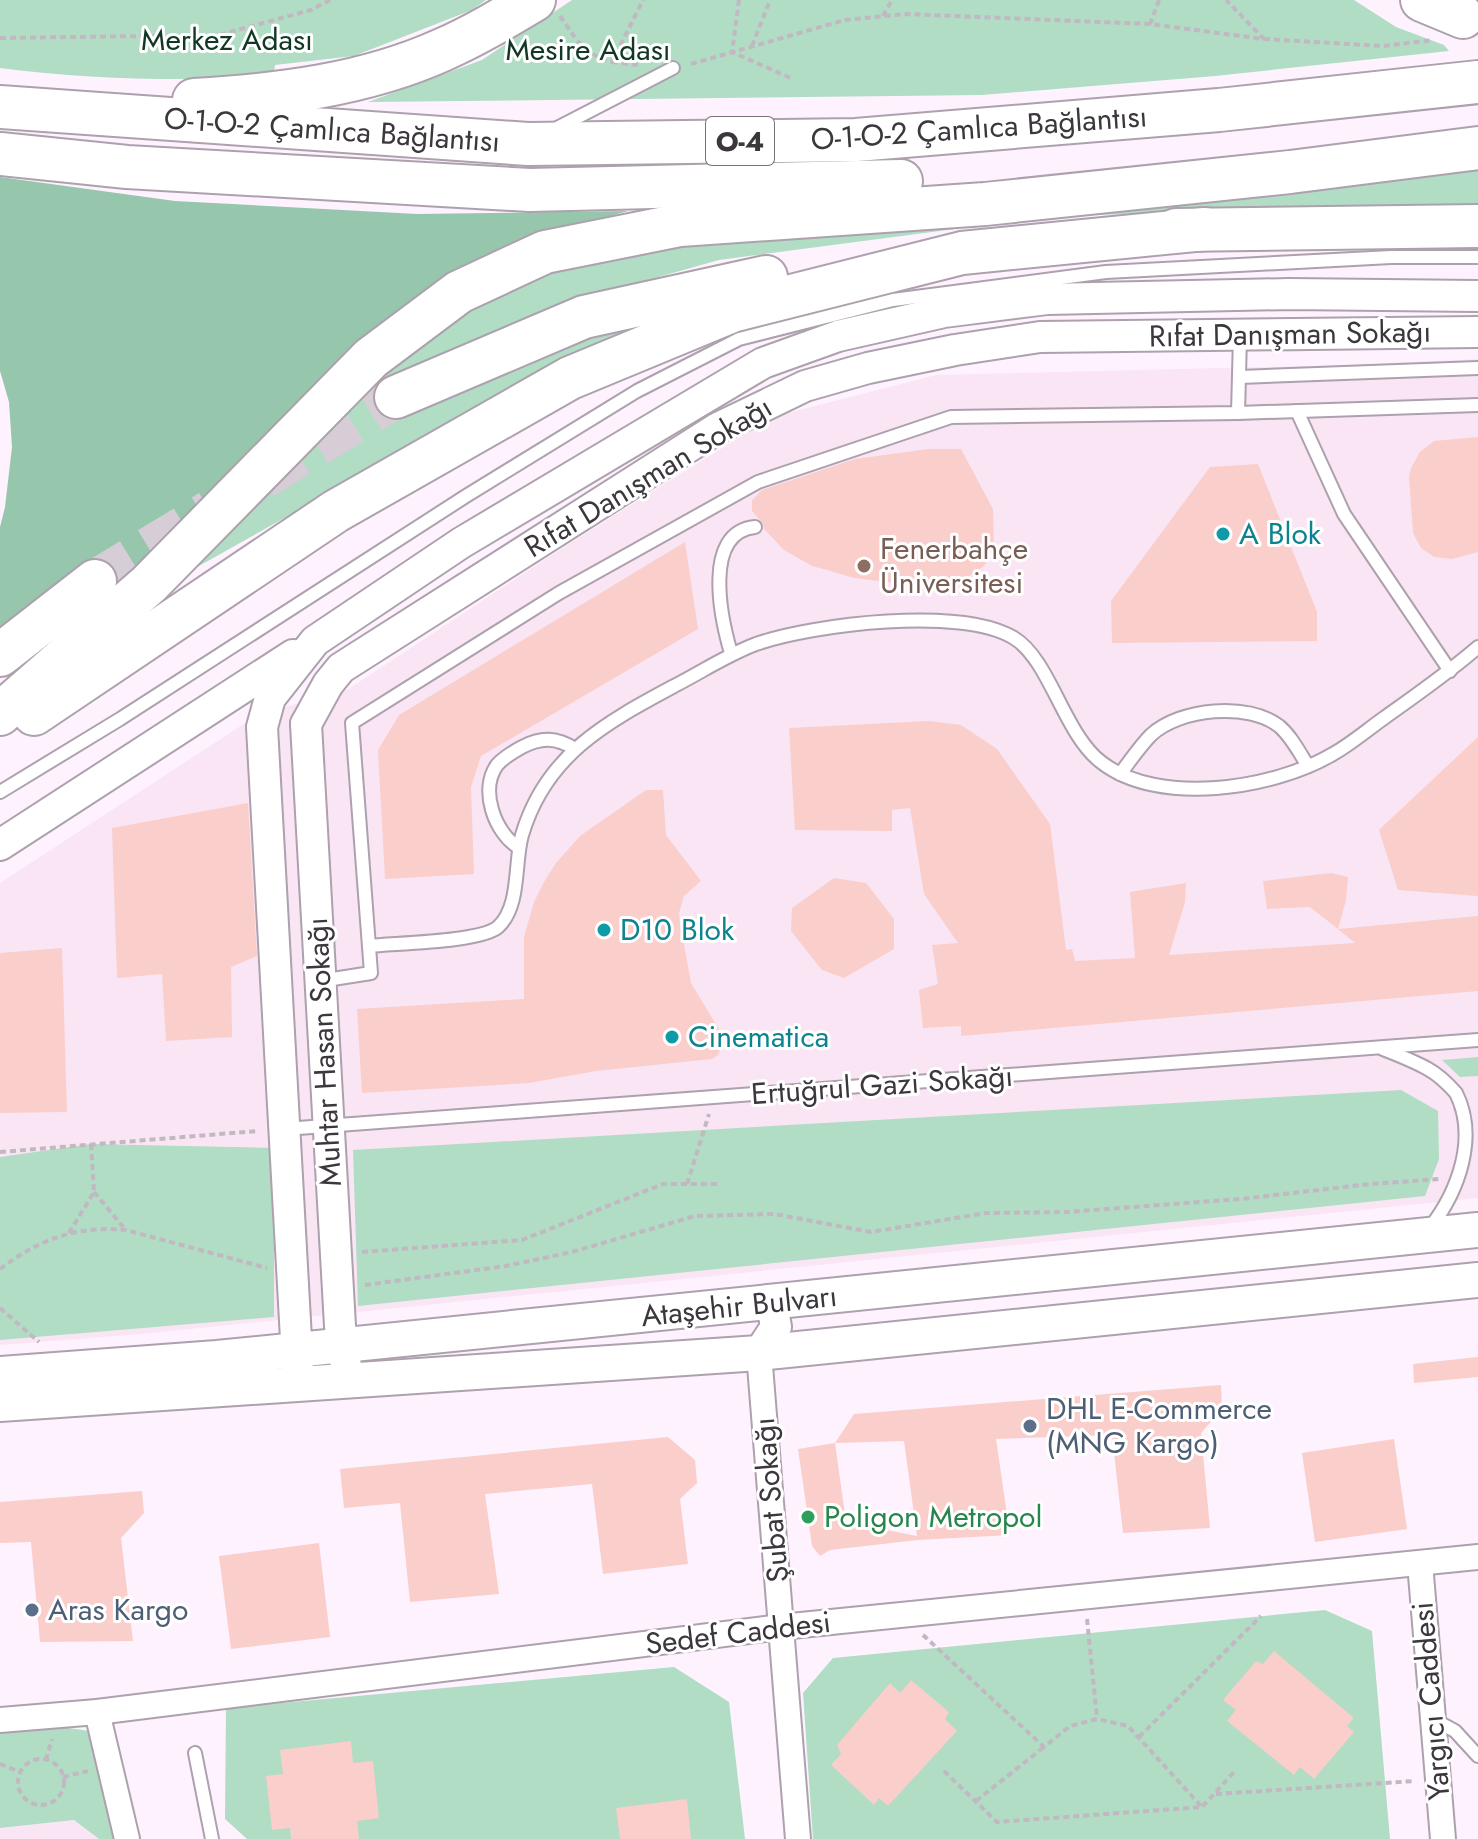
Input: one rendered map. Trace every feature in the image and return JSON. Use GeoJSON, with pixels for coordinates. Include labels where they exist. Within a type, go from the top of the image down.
{"type":"FeatureCollection","features":[{"type":"Feature","properties":{"kind":"highway"},"geometry":{"type":"LineString","coordinates":[[1422,0],[1455,28]]}},
{"type":"Feature","properties":{"kind":"highway"},"geometry":{"type":"LineString","coordinates":[[0,88],[196,100],[303,91],[396,68],[546,7]]}},
{"type":"Feature","properties":{"kind":"highway","name":"O-1-O-2 Çamlıca Bağlantısı"},"geometry":{"type":"LineString","coordinates":[[0,107],[528,144],[856,140],[1219,110],[1478,82]]}},
{"type":"Feature","properties":{"kind":"highway","name":"O-1-O-2 Çamlıca Bağlantısı"},"geometry":{"type":"LineString","coordinates":[[0,154],[127,167],[546,190],[862,184],[1324,149],[1478,131]]}},
{"type":"Feature","properties":{"kind":"highway"},"geometry":{"type":"LineString","coordinates":[[0,714],[149,584],[371,358],[459,292],[545,252],[680,225],[985,204],[1290,172],[1478,148]]}},
{"type":"Feature","properties":{"kind":"highway"},"geometry":{"type":"LineString","coordinates":[[396,397],[584,317],[962,236],[1478,226]]}},
{"type":"Feature","properties":{"kind":"highway"},"geometry":{"type":"LineString","coordinates":[[0,737],[336,511],[585,372],[732,311],[962,253],[1205,229]]}},
{"type":"Feature","properties":{"kind":"highway"},"geometry":{"type":"LineString","coordinates":[[0,655],[95,581]]}},
{"type":"Feature","properties":{"kind":"main road","name":"Ataşehir Bulvarı"},"geometry":{"type":"LineString","coordinates":[[0,1374],[772,1304],[1478,1230]]}},
{"type":"Feature","properties":{"kind":"main road","name":"Ataşehir Bulvarı"},"geometry":{"type":"LineString","coordinates":[[0,1404],[759,1353],[1478,1280]]}},
{"type":"Feature","properties":{"kind":"street","name":"Rıfat Danışman Sokağı"},"geometry":{"type":"LineString","coordinates":[[0,845],[461,543],[763,363],[838,336],[944,312],[1047,299],[1289,294],[1478,296]]}},
{"type":"Feature","properties":{"kind":"street","name":"Rıfat Danışman Sokağı"},"geometry":{"type":"LineString","coordinates":[[306,724],[328,684],[341,668],[718,428],[805,386],[868,368],[1040,337],[1478,332]]}},
{"type":"Feature","properties":{"kind":"street","name":"Rıfat Danışman Sokağı"},"geometry":{"type":"LineString","coordinates":[[270,698],[315,641]]}},
{"type":"Feature","properties":{"kind":"street"},"geometry":{"type":"LineString","coordinates":[[229,696],[270,698],[306,724]]}},
{"type":"Feature","properties":{"kind":"street","name":"Muhtar Hasan Sokağı"},"geometry":{"type":"LineString","coordinates":[[270,698],[262,727],[298,1384]]}},
{"type":"Feature","properties":{"kind":"street","name":"Muhtar Hasan Sokağı"},"geometry":{"type":"LineString","coordinates":[[306,724],[340,1326],[348,1380]]}},
{"type":"Feature","properties":{"kind":"street"},"geometry":{"type":"LineString","coordinates":[[759,1353],[776,1327],[772,1304]]}},
{"type":"Feature","properties":{"kind":"street","name":"Şubat Sokağı"},"geometry":{"type":"LineString","coordinates":[[759,1353],[798,1839]]}},
{"type":"Feature","properties":{"kind":"street","name":"Sedef Caddesi"},"geometry":{"type":"LineString","coordinates":[[0,1720],[97,1712],[781,1627],[1478,1557]]}},
{"type":"Feature","properties":{"kind":"street","name":"Yargıcı Caddesi"},"geometry":{"type":"LineString","coordinates":[[1420,1563],[1443,1839]]}},
{"type":"Feature","properties":{"kind":"street"},"geometry":{"type":"LineString","coordinates":[[97,1712],[127,1839]]}},
{"type":"Feature","properties":{"kind":"lane"},"geometry":{"type":"LineString","coordinates":[[528,144],[673,68]]}},
{"type":"Feature","properties":{"kind":"lane"},"geometry":{"type":"LineString","coordinates":[[0,792],[637,391],[739,339],[893,300],[1106,272],[1391,257],[1478,257]]}},
{"type":"Feature","properties":{"kind":"lane"},"geometry":{"type":"LineString","coordinates":[[1238,413],[1240,334]]}},
{"type":"Feature","properties":{"kind":"lane"},"geometry":{"type":"LineString","coordinates":[[1240,377],[1478,368]]}},
{"type":"Feature","properties":{"kind":"lane"},"geometry":{"type":"LineString","coordinates":[[320,981],[371,973],[352,723],[559,593],[758,482],[951,417],[1238,413],[1478,405]]}},
{"type":"Feature","properties":{"kind":"lane"},"geometry":{"type":"LineString","coordinates":[[1297,411],[1344,514],[1450,671]]}},
{"type":"Feature","properties":{"kind":"lane"},"geometry":{"type":"LineString","coordinates":[[731,653],[723,629],[721,557],[731,538],[745,528],[755,527]]}},
{"type":"Feature","properties":{"kind":"lane"},"geometry":{"type":"LineString","coordinates":[[369,946],[463,938],[490,932],[499,926],[509,911],[518,847],[530,814],[556,768],[575,749],[619,716],[731,653],[775,637],[853,624],[918,621],[976,624],[1015,639],[1032,655],[1083,744],[1101,762],[1120,774],[1162,787],[1204,789],[1258,781],[1308,766],[1332,755],[1450,671],[1478,647]]}},
{"type":"Feature","properties":{"kind":"lane"},"geometry":{"type":"LineString","coordinates":[[1120,774],[1150,736],[1174,721],[1199,713],[1245,712],[1270,720],[1291,739],[1308,766]]}},
{"type":"Feature","properties":{"kind":"lane"},"geometry":{"type":"LineString","coordinates":[[518,847],[506,840],[494,813],[489,791],[492,774],[503,758],[535,740],[559,741],[575,749]]}},
{"type":"Feature","properties":{"kind":"lane","name":"Ertuğrul Gazi Sokağı"},"geometry":{"type":"LineString","coordinates":[[285,1129],[1478,1040]]}},
{"type":"Feature","properties":{"kind":"lane"},"geometry":{"type":"LineString","coordinates":[[1380,1047],[1430,1070],[1464,1101],[1472,1117],[1475,1154],[1466,1177],[1423,1236]]}},
{"type":"Feature","properties":{"kind":"lane"},"geometry":{"type":"LineString","coordinates":[[1433,1719],[1455,1731],[1478,1756]]}},
{"type":"Feature","properties":{"kind":"lane"},"geometry":{"type":"LineString","coordinates":[[195,1753],[212,1839]]}},
{"type":"Feature","properties":{"kind":"path"},"geometry":{"type":"LineString","coordinates":[[0,38],[219,35],[311,10],[330,0]]}},
{"type":"Feature","properties":{"kind":"path"},"geometry":{"type":"LineString","coordinates":[[612,62],[643,0]]}},
{"type":"Feature","properties":{"kind":"path"},"geometry":{"type":"LineString","coordinates":[[732,52],[739,0]]}},
{"type":"Feature","properties":{"kind":"path"},"geometry":{"type":"LineString","coordinates":[[752,46],[770,0]]}},
{"type":"Feature","properties":{"kind":"path"},"geometry":{"type":"LineString","coordinates":[[883,16],[892,0]]}},
{"type":"Feature","properties":{"kind":"path"},"geometry":{"type":"LineString","coordinates":[[1150,24],[1159,0]]}},
{"type":"Feature","properties":{"kind":"path"},"geometry":{"type":"LineString","coordinates":[[1226,0],[1264,39]]}},
{"type":"Feature","properties":{"kind":"path"},"geometry":{"type":"LineString","coordinates":[[546,7],[592,56],[612,62],[673,68],[845,20],[906,14],[1150,24],[1264,39],[1383,46],[1455,28]]}},
{"type":"Feature","properties":{"kind":"path"},"geometry":{"type":"LineString","coordinates":[[732,52],[793,79]]}},
{"type":"Feature","properties":{"kind":"path"},"geometry":{"type":"LineString","coordinates":[[687,1184],[714,1098]]}},
{"type":"Feature","properties":{"kind":"path"},"geometry":{"type":"LineString","coordinates":[[0,1152],[285,1129]]}},
{"type":"Feature","properties":{"kind":"path"},"geometry":{"type":"LineString","coordinates":[[69,1233],[94,1192],[91,1144]]}},
{"type":"Feature","properties":{"kind":"path"},"geometry":{"type":"LineString","coordinates":[[338,1289],[506,1266],[572,1252],[695,1216],[774,1214],[871,1232],[986,1213],[1066,1212],[1466,1177]]}},
{"type":"Feature","properties":{"kind":"path"},"geometry":{"type":"LineString","coordinates":[[336,1254],[522,1240],[663,1184],[717,1184]]}},
{"type":"Feature","properties":{"kind":"path"},"geometry":{"type":"LineString","coordinates":[[94,1192],[126,1230]]}},
{"type":"Feature","properties":{"kind":"path"},"geometry":{"type":"LineString","coordinates":[[0,1269],[26,1249],[69,1233],[103,1228],[126,1230],[272,1269]]}},
{"type":"Feature","properties":{"kind":"path"},"geometry":{"type":"LineString","coordinates":[[0,1308],[40,1343]]}},
{"type":"Feature","properties":{"kind":"path"},"geometry":{"type":"LineString","coordinates":[[1084,1597],[1097,1719]]}},
{"type":"Feature","properties":{"kind":"path"},"geometry":{"type":"LineString","coordinates":[[900,1615],[1044,1747]]}},
{"type":"Feature","properties":{"kind":"path"},"geometry":{"type":"LineString","coordinates":[[1139,1737],[1261,1616]]}},
{"type":"Feature","properties":{"kind":"path"},"geometry":{"type":"LineString","coordinates":[[976,1801],[1070,1726],[1097,1719],[1128,1726],[1202,1807]]}},
{"type":"Feature","properties":{"kind":"path"},"geometry":{"type":"LineString","coordinates":[[39,1759],[52,1763],[63,1777],[62,1791],[46,1804],[31,1803],[18,1786],[20,1772],[31,1761],[39,1759]]}},
{"type":"Feature","properties":{"kind":"path"},"geometry":{"type":"LineString","coordinates":[[0,1764],[20,1772]]}},
{"type":"Feature","properties":{"kind":"path"},"geometry":{"type":"LineString","coordinates":[[944,1771],[997,1822],[1202,1807],[1235,1771]]}},
{"type":"Feature","properties":{"kind":"path"},"geometry":{"type":"LineString","coordinates":[[1214,1794],[1438,1779]]}},
{"type":"Feature","properties":{"kind":"shaded area"},"geometry":{"type":"Polygon","coordinates":[[[1478,359],[1478,1198],[141,1334],[0,1345],[0,883],[259,714],[347,690],[570,543],[772,417],[936,375],[1478,359]]]}},
{"type":"Feature","properties":{"kind":"shaded area"},"geometry":{"type":"Polygon","coordinates":[[[74,1820],[99,1839],[0,1839],[0,1828],[74,1820]]]}},
{"type":"Feature","properties":{"kind":"green space","name":"Merkez Adası"},"geometry":{"type":"Polygon","coordinates":[[[0,0],[486,0],[472,10],[354,56],[275,65],[273,77],[170,79],[68,75],[0,68],[0,0]]]}},
{"type":"Feature","properties":{"kind":"green space","name":"Mesire Adası"},"geometry":{"type":"Polygon","coordinates":[[[572,0],[1354,0],[1396,27],[1444,45],[1449,51],[1215,76],[982,95],[368,102],[482,60],[572,0]]]}},
{"type":"Feature","properties":{"kind":"green space"},"geometry":{"type":"Polygon","coordinates":[[[1478,163],[1478,205],[1055,216],[719,260],[573,301],[510,364],[659,315],[575,355],[174,580],[414,338],[509,283],[572,262],[667,245],[1478,163]]]}},
{"type":"Feature","properties":{"kind":"green space"},"geometry":{"type":"Polygon","coordinates":[[[0,177],[175,201],[417,214],[628,211],[528,239],[111,600],[0,640],[0,527],[12,447],[9,402],[0,371],[0,177]]]}},
{"type":"Feature","properties":{"kind":"green space"},"geometry":{"type":"Polygon","coordinates":[[[1478,1057],[1478,1076],[1460,1077],[1442,1060],[1478,1057]]]}},
{"type":"Feature","properties":{"kind":"green space"},"geometry":{"type":"Polygon","coordinates":[[[1401,1090],[1438,1111],[1439,1159],[1425,1196],[358,1306],[353,1150],[1401,1090]]]}},
{"type":"Feature","properties":{"kind":"green space"},"geometry":{"type":"Polygon","coordinates":[[[91,1144],[274,1148],[274,1317],[0,1340],[0,1157],[91,1144]]]}},
{"type":"Feature","properties":{"kind":"green space"},"geometry":{"type":"Polygon","coordinates":[[[1325,1610],[1372,1631],[1390,1839],[813,1839],[803,1693],[833,1658],[1325,1610]]]}},
{"type":"Feature","properties":{"kind":"green space"},"geometry":{"type":"Polygon","coordinates":[[[674,1667],[729,1702],[745,1839],[247,1839],[225,1819],[226,1708],[674,1667]]]}},
{"type":"Feature","properties":{"kind":"green space"},"geometry":{"type":"Polygon","coordinates":[[[46,1725],[90,1731],[119,1839],[99,1839],[74,1820],[0,1828],[0,1729],[46,1725]]]}},
{"type":"Feature","properties":{"kind":"building"},"geometry":{"type":"Polygon","coordinates":[[[1478,437],[1478,552],[1452,559],[1434,557],[1421,548],[1413,533],[1411,468],[1420,452],[1434,441],[1478,437]]]}},
{"type":"Feature","properties":{"kind":"building"},"geometry":{"type":"Polygon","coordinates":[[[929,449],[961,449],[993,509],[994,548],[984,566],[967,578],[904,584],[854,578],[812,566],[784,550],[752,511],[752,500],[762,490],[855,459],[929,449]]]}},
{"type":"Feature","properties":{"kind":"building","name":"A Blok"},"geometry":{"type":"Polygon","coordinates":[[[1258,464],[1317,612],[1317,641],[1112,643],[1111,601],[1210,467],[1258,464]]]}},
{"type":"Feature","properties":{"kind":"building"},"geometry":{"type":"Polygon","coordinates":[[[685,542],[698,629],[481,756],[471,787],[474,874],[385,879],[378,750],[399,715],[685,542]]]}},
{"type":"Feature","properties":{"kind":"building"},"geometry":{"type":"Polygon","coordinates":[[[929,721],[961,725],[997,749],[1050,824],[1066,950],[1072,949],[1075,961],[1135,958],[1130,892],[1186,883],[1185,902],[1169,955],[1355,943],[1338,929],[1478,916],[1478,991],[961,1036],[961,1026],[923,1028],[919,990],[938,984],[932,945],[958,943],[924,894],[910,808],[892,810],[892,831],[795,830],[789,728],[929,721]]]}},
{"type":"Feature","properties":{"kind":"building"},"geometry":{"type":"Polygon","coordinates":[[[1478,737],[1478,896],[1398,890],[1379,830],[1478,737]]]}},
{"type":"Feature","properties":{"kind":"building","name":"D10 Blok"},"geometry":{"type":"Polygon","coordinates":[[[646,790],[663,790],[666,835],[701,881],[684,896],[679,913],[691,983],[723,1036],[718,1055],[712,1059],[596,1071],[529,1083],[362,1093],[357,1009],[524,999],[524,937],[534,902],[544,882],[580,836],[646,790]]]}},
{"type":"Feature","properties":{"kind":"building"},"geometry":{"type":"Polygon","coordinates":[[[248,803],[257,956],[231,967],[232,1037],[166,1041],[162,974],[117,978],[112,828],[248,803]]]}},
{"type":"Feature","properties":{"kind":"building"},"geometry":{"type":"Polygon","coordinates":[[[1331,873],[1348,877],[1338,929],[1310,907],[1267,909],[1263,881],[1331,873]]]}},
{"type":"Feature","properties":{"kind":"building"},"geometry":{"type":"Polygon","coordinates":[[[834,878],[866,883],[894,919],[894,949],[844,978],[822,970],[791,931],[792,908],[834,878]]]}},
{"type":"Feature","properties":{"kind":"building"},"geometry":{"type":"Polygon","coordinates":[[[62,948],[67,1112],[0,1113],[0,953],[62,948]]]}},
{"type":"Feature","properties":{"kind":"building"},"geometry":{"type":"Polygon","coordinates":[[[1478,1357],[1478,1377],[1414,1383],[1413,1364],[1478,1357]]]}},
{"type":"Feature","properties":{"kind":"building"},"geometry":{"type":"Polygon","coordinates":[[[1221,1385],[1222,1409],[1201,1433],[1210,1528],[1123,1533],[1112,1435],[996,1439],[1010,1535],[918,1540],[830,1550],[820,1556],[812,1546],[798,1449],[835,1443],[854,1414],[1221,1385]],[[904,1441],[835,1443],[846,1522],[917,1536],[904,1441]]]}},
{"type":"Feature","properties":{"kind":"building"},"geometry":{"type":"Polygon","coordinates":[[[668,1437],[695,1460],[697,1483],[680,1499],[688,1564],[603,1574],[592,1484],[485,1494],[499,1594],[410,1602],[400,1503],[344,1508],[340,1469],[668,1437]]]}},
{"type":"Feature","properties":{"kind":"building"},"geometry":{"type":"Polygon","coordinates":[[[1394,1439],[1407,1529],[1315,1542],[1302,1453],[1394,1439]]]}},
{"type":"Feature","properties":{"kind":"building"},"geometry":{"type":"Polygon","coordinates":[[[142,1491],[144,1513],[121,1538],[133,1641],[40,1642],[31,1542],[0,1543],[0,1502],[142,1491]]]}},
{"type":"Feature","properties":{"kind":"building"},"geometry":{"type":"Polygon","coordinates":[[[319,1543],[330,1637],[231,1649],[219,1556],[319,1543]]]}},
{"type":"Feature","properties":{"kind":"building"},"geometry":{"type":"Polygon","coordinates":[[[1274,1651],[1354,1718],[1347,1726],[1354,1732],[1314,1779],[1300,1767],[1294,1775],[1227,1721],[1236,1710],[1223,1700],[1256,1661],[1263,1664],[1274,1651]]]}},
{"type":"Feature","properties":{"kind":"building"},"geometry":{"type":"Polygon","coordinates":[[[911,1680],[949,1712],[945,1719],[957,1731],[888,1806],[879,1798],[874,1805],[831,1765],[841,1754],[837,1745],[890,1683],[900,1693],[911,1680]]]}},
{"type":"Feature","properties":{"kind":"building"},"geometry":{"type":"Polygon","coordinates":[[[351,1741],[353,1763],[373,1761],[379,1818],[357,1821],[359,1839],[291,1839],[290,1828],[272,1830],[266,1776],[283,1774],[280,1750],[351,1741]]]}},
{"type":"Feature","properties":{"kind":"building"},"geometry":{"type":"Polygon","coordinates":[[[687,1799],[691,1839],[620,1839],[616,1808],[687,1799]]]}},
{"type":"Feature","properties":{"kind":"tunnel"},"geometry":{"type":"LineString","coordinates":[[263,478],[396,397]]}},
{"type":"Feature","properties":{"kind":"tunnel"},"geometry":{"type":"LineString","coordinates":[[95,581],[210,511]]}},
{"type":"Feature","properties":{"kind":"place","name":"A Blok"},"geometry":{"type":"Point","coordinates":[1223,534]}},
{"type":"Feature","properties":{"kind":"place","name":"Fenerbahçe Üniversitesi"},"geometry":{"type":"Point","coordinates":[864,566]}},
{"type":"Feature","properties":{"kind":"place","name":"D10 Blok"},"geometry":{"type":"Point","coordinates":[604,930]}},
{"type":"Feature","properties":{"kind":"place","name":"Cinematica"},"geometry":{"type":"Point","coordinates":[672,1037]}},
{"type":"Feature","properties":{"kind":"place","name":"DHL E-Commerce (MNG Kargo)"},"geometry":{"type":"Point","coordinates":[1030,1426]}},
{"type":"Feature","properties":{"kind":"place","name":"Poligon Metropol"},"geometry":{"type":"Point","coordinates":[808,1517]}},
{"type":"Feature","properties":{"kind":"place","name":"Aras Kargo"},"geometry":{"type":"Point","coordinates":[32,1610]}}]}
